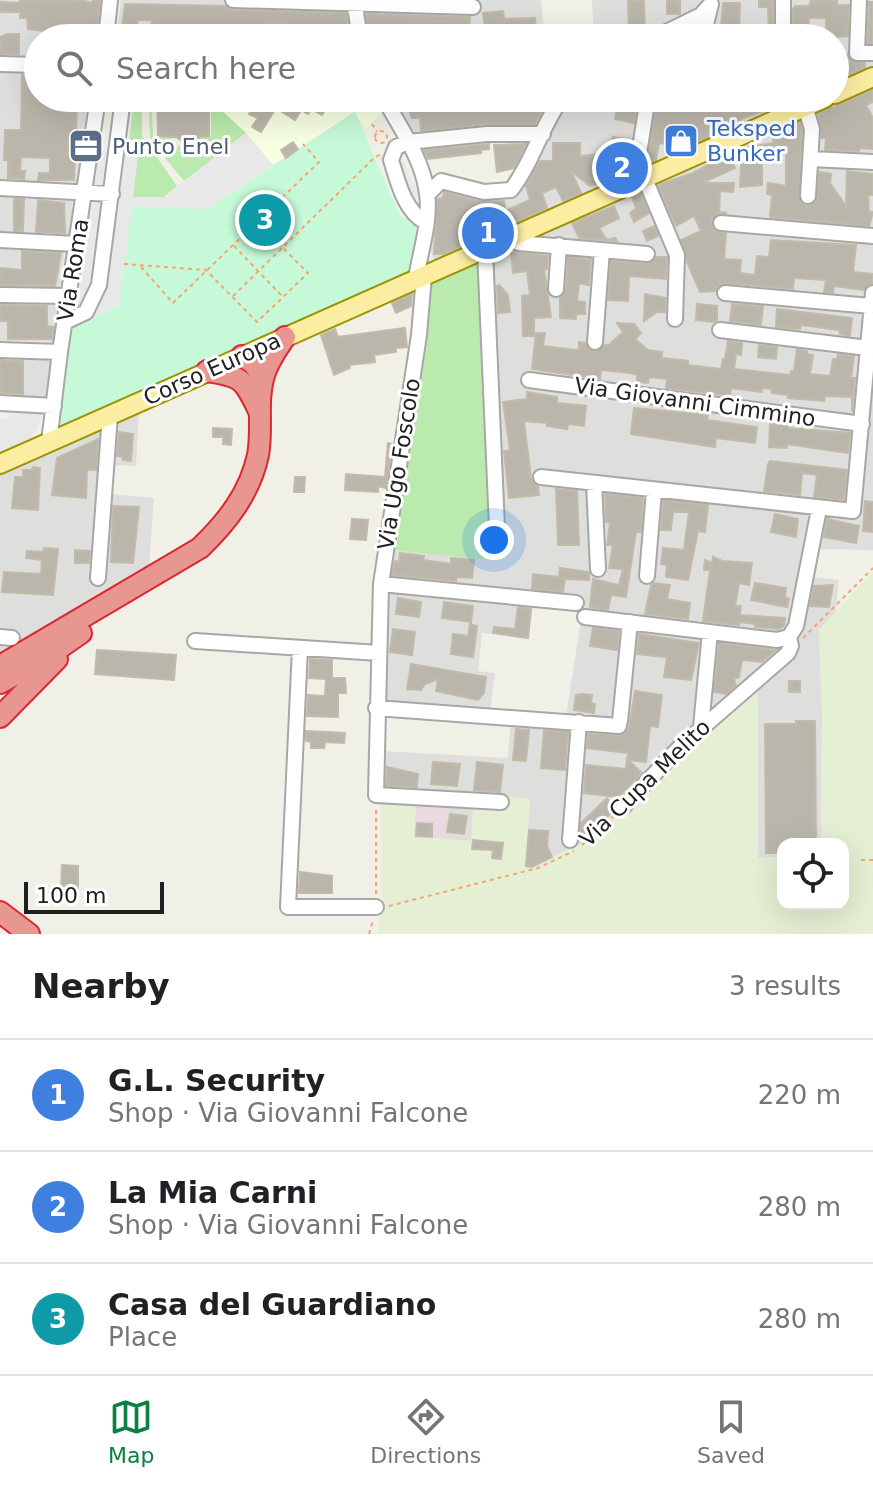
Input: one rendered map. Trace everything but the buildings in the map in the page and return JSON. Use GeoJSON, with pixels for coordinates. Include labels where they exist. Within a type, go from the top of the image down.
{"type":"FeatureCollection","features":[{"type":"Feature","properties":{"kind":"highway"},"geometry":{"type":"LineString","coordinates":[[254,380],[285,337]]}},
{"type":"Feature","properties":{"kind":"highway"},"geometry":{"type":"LineString","coordinates":[[0,666],[200,548],[238,505],[258,455],[260,412],[253,363],[242,356]]}},
{"type":"Feature","properties":{"kind":"highway"},"geometry":{"type":"LineString","coordinates":[[207,371],[254,380]]}},
{"type":"Feature","properties":{"kind":"highway"},"geometry":{"type":"LineString","coordinates":[[0,683],[71,640],[161,573]]}},
{"type":"Feature","properties":{"kind":"highway"},"geometry":{"type":"LineString","coordinates":[[0,717],[57,660],[71,640]]}},
{"type":"Feature","properties":{"kind":"highway"},"geometry":{"type":"LineString","coordinates":[[0,912],[29,934]]}},
{"type":"Feature","properties":{"kind":"highway"},"geometry":{"type":"LineString","coordinates":[[0,930],[6,934]]}},
{"type":"Feature","properties":{"kind":"main road"},"geometry":{"type":"LineString","coordinates":[[849,88],[873,77]]}},
{"type":"Feature","properties":{"kind":"main road","name":"Corso Europa"},"geometry":{"type":"LineString","coordinates":[[0,464],[640,181],[774,112]]}},
{"type":"Feature","properties":{"kind":"street"},"geometry":{"type":"LineString","coordinates":[[107,24],[110,0]]}},
{"type":"Feature","properties":{"kind":"street"},"geometry":{"type":"LineString","coordinates":[[233,0],[473,7]]}},
{"type":"Feature","properties":{"kind":"street"},"geometry":{"type":"LineString","coordinates":[[783,0],[783,24]]}},
{"type":"Feature","properties":{"kind":"street"},"geometry":{"type":"LineString","coordinates":[[859,0],[857,53],[873,53]]}},
{"type":"Feature","properties":{"kind":"street"},"geometry":{"type":"LineString","coordinates":[[354,2],[358,24]]}},
{"type":"Feature","properties":{"kind":"street"},"geometry":{"type":"LineString","coordinates":[[706,24],[711,2]]}},
{"type":"Feature","properties":{"kind":"street"},"geometry":{"type":"LineString","coordinates":[[683,24],[701,15],[711,2]]}},
{"type":"Feature","properties":{"kind":"street"},"geometry":{"type":"LineString","coordinates":[[0,64],[24,65]]}},
{"type":"Feature","properties":{"kind":"street","name":"Via Roma"},"geometry":{"type":"LineString","coordinates":[[49,442],[96,112]]}},
{"type":"Feature","properties":{"kind":"street"},"geometry":{"type":"LineString","coordinates":[[65,322],[86,312],[99,285],[121,112]]}},
{"type":"Feature","properties":{"kind":"street","name":"Via Ugo Foscolo"},"geometry":{"type":"LineString","coordinates":[[376,795],[381,584],[419,335],[427,195],[417,158],[392,112]]}},
{"type":"Feature","properties":{"kind":"street"},"geometry":{"type":"LineString","coordinates":[[427,195],[441,181],[484,192],[511,190],[555,112]]}},
{"type":"Feature","properties":{"kind":"street"},"geometry":{"type":"LineString","coordinates":[[647,112],[640,181],[677,255],[675,319]]}},
{"type":"Feature","properties":{"kind":"street"},"geometry":{"type":"LineString","coordinates":[[807,112],[812,129],[808,196]]}},
{"type":"Feature","properties":{"kind":"street"},"geometry":{"type":"LineString","coordinates":[[425,222],[416,217],[405,200],[391,160],[396,147],[408,142],[487,134],[543,134]]}},
{"type":"Feature","properties":{"kind":"street"},"geometry":{"type":"LineString","coordinates":[[811,159],[873,162]]}},
{"type":"Feature","properties":{"kind":"street"},"geometry":{"type":"LineString","coordinates":[[0,188],[112,194]]}},
{"type":"Feature","properties":{"kind":"street"},"geometry":{"type":"LineString","coordinates":[[721,223],[873,236]]}},
{"type":"Feature","properties":{"kind":"street"},"geometry":{"type":"LineString","coordinates":[[0,240],[77,244]]}},
{"type":"Feature","properties":{"kind":"street"},"geometry":{"type":"LineString","coordinates":[[510,240],[647,254]]}},
{"type":"Feature","properties":{"kind":"street"},"geometry":{"type":"LineString","coordinates":[[556,289],[559,245]]}},
{"type":"Feature","properties":{"kind":"street"},"geometry":{"type":"LineString","coordinates":[[485,250],[497,528]]}},
{"type":"Feature","properties":{"kind":"street"},"geometry":{"type":"LineString","coordinates":[[595,342],[602,250]]}},
{"type":"Feature","properties":{"kind":"street"},"geometry":{"type":"LineString","coordinates":[[541,477],[819,509],[855,509],[866,415],[872,300],[725,293]]}},
{"type":"Feature","properties":{"kind":"street"},"geometry":{"type":"LineString","coordinates":[[0,295],[69,296]]}},
{"type":"Feature","properties":{"kind":"street"},"geometry":{"type":"LineString","coordinates":[[720,330],[868,348]]}},
{"type":"Feature","properties":{"kind":"street"},"geometry":{"type":"LineString","coordinates":[[0,350],[60,352]]}},
{"type":"Feature","properties":{"kind":"street","name":"Via Giovanni Cimmino"},"geometry":{"type":"LineString","coordinates":[[529,380],[866,415]]}},
{"type":"Feature","properties":{"kind":"street"},"geometry":{"type":"LineString","coordinates":[[0,403],[54,406]]}},
{"type":"Feature","properties":{"kind":"street"},"geometry":{"type":"LineString","coordinates":[[98,578],[110,415]]}},
{"type":"Feature","properties":{"kind":"street"},"geometry":{"type":"LineString","coordinates":[[594,483],[598,569]]}},
{"type":"Feature","properties":{"kind":"street"},"geometry":{"type":"LineString","coordinates":[[647,576],[654,491]]}},
{"type":"Feature","properties":{"kind":"street"},"geometry":{"type":"LineString","coordinates":[[585,617],[790,642],[796,626],[819,509]]}},
{"type":"Feature","properties":{"kind":"street"},"geometry":{"type":"LineString","coordinates":[[381,584],[576,603]]}},
{"type":"Feature","properties":{"kind":"street"},"geometry":{"type":"LineString","coordinates":[[376,708],[620,723],[630,622]]}},
{"type":"Feature","properties":{"kind":"street"},"geometry":{"type":"LineString","coordinates":[[701,727],[710,632]]}},
{"type":"Feature","properties":{"kind":"street"},"geometry":{"type":"LineString","coordinates":[[195,641],[379,653]]}},
{"type":"Feature","properties":{"kind":"street","name":"Via Cupa Melito"},"geometry":{"type":"LineString","coordinates":[[623,807],[701,727],[788,653],[790,642]]}},
{"type":"Feature","properties":{"kind":"street"},"geometry":{"type":"LineString","coordinates":[[300,648],[288,907],[376,907]]}},
{"type":"Feature","properties":{"kind":"street"},"geometry":{"type":"LineString","coordinates":[[570,840],[579,722]]}},
{"type":"Feature","properties":{"kind":"street"},"geometry":{"type":"LineString","coordinates":[[376,795],[501,802]]}},
{"type":"Feature","properties":{"kind":"path"},"geometry":{"type":"LineString","coordinates":[[372,124],[377,132]]}},
{"type":"Feature","properties":{"kind":"path"},"geometry":{"type":"LineString","coordinates":[[377,132],[383,131],[387,136],[386,142],[380,143]]}},
{"type":"Feature","properties":{"kind":"path"},"geometry":{"type":"LineString","coordinates":[[377,132],[375,138],[380,143],[380,155]]}},
{"type":"Feature","properties":{"kind":"path"},"geometry":{"type":"LineString","coordinates":[[140,266],[173,303],[319,162],[303,144]]}},
{"type":"Feature","properties":{"kind":"path"},"geometry":{"type":"LineString","coordinates":[[232,297],[375,157]]}},
{"type":"Feature","properties":{"kind":"path"},"geometry":{"type":"LineString","coordinates":[[124,264],[206,270],[257,322],[308,273],[256,221]]}},
{"type":"Feature","properties":{"kind":"path"},"geometry":{"type":"LineString","coordinates":[[232,244],[282,297]]}},
{"type":"Feature","properties":{"kind":"path"},"geometry":{"type":"LineString","coordinates":[[790,642],[799,642],[873,568]]}},
{"type":"Feature","properties":{"kind":"path"},"geometry":{"type":"LineString","coordinates":[[369,934],[376,907],[376,795]]}},
{"type":"Feature","properties":{"kind":"path","name":"Via Cupa Melito"},"geometry":{"type":"LineString","coordinates":[[376,907],[431,897],[538,868],[571,853],[623,807]]}},
{"type":"Feature","properties":{"kind":"path"},"geometry":{"type":"LineString","coordinates":[[861,860],[873,860]]}},
{"type":"Feature","properties":{"kind":"shaded area"},"geometry":{"type":"Polygon","coordinates":[[[0,0],[106,0],[102,24],[24,24],[24,62],[0,61],[0,0]]]}},
{"type":"Feature","properties":{"kind":"shaded area"},"geometry":{"type":"Polygon","coordinates":[[[121,0],[350,0],[354,24],[118,24],[121,0]]]}},
{"type":"Feature","properties":{"kind":"shaded area"},"geometry":{"type":"Polygon","coordinates":[[[361,0],[541,0],[543,24],[363,24],[361,0]]]}},
{"type":"Feature","properties":{"kind":"shaded area"},"geometry":{"type":"Polygon","coordinates":[[[592,0],[703,0],[694,15],[674,24],[593,24],[592,0]]]}},
{"type":"Feature","properties":{"kind":"shaded area"},"geometry":{"type":"Polygon","coordinates":[[[714,0],[873,0],[873,67],[849,78],[849,24],[684,24],[714,0]]]}},
{"type":"Feature","properties":{"kind":"shaded area"},"geometry":{"type":"Polygon","coordinates":[[[0,72],[24,73],[24,112],[86,112],[77,183],[0,181],[0,72]]]}},
{"type":"Feature","properties":{"kind":"shaded area"},"geometry":{"type":"Polygon","coordinates":[[[873,85],[873,550],[819,549],[814,577],[839,580],[836,611],[819,630],[821,838],[777,838],[777,857],[758,858],[758,685],[600,834],[574,847],[525,869],[530,800],[503,810],[471,841],[443,839],[445,805],[381,799],[382,751],[508,758],[511,713],[566,716],[582,613],[533,606],[528,637],[482,633],[478,671],[495,673],[490,713],[383,705],[384,620],[391,550],[490,559],[481,263],[508,249],[508,244],[811,112],[849,112],[849,95],[873,85]]]}},
{"type":"Feature","properties":{"kind":"shaded area"},"geometry":{"type":"Polygon","coordinates":[[[223,112],[354,112],[273,165],[223,112]]]}},
{"type":"Feature","properties":{"kind":"shaded area"},"geometry":{"type":"Polygon","coordinates":[[[354,112],[383,112],[366,129],[354,112]]]}},
{"type":"Feature","properties":{"kind":"shaded area"},"geometry":{"type":"Polygon","coordinates":[[[398,112],[544,112],[540,129],[412,137],[398,112]]]}},
{"type":"Feature","properties":{"kind":"shaded area"},"geometry":{"type":"Polygon","coordinates":[[[558,112],[772,112],[435,262],[431,253],[435,197],[446,187],[501,196],[558,112]]]}},
{"type":"Feature","properties":{"kind":"shaded area"},"geometry":{"type":"Polygon","coordinates":[[[246,133],[273,165],[207,209],[132,206],[119,306],[72,327],[65,327],[95,149],[138,154],[133,197],[164,197],[246,133]]]}},
{"type":"Feature","properties":{"kind":"shaded area"},"geometry":{"type":"Polygon","coordinates":[[[398,149],[396,155],[402,158],[412,184],[420,188],[414,208],[400,199],[379,157],[398,149]]]}},
{"type":"Feature","properties":{"kind":"shaded area"},"geometry":{"type":"Polygon","coordinates":[[[0,191],[73,194],[71,238],[0,235],[0,191]]]}},
{"type":"Feature","properties":{"kind":"shaded area"},"geometry":{"type":"Polygon","coordinates":[[[0,246],[65,249],[59,291],[0,289],[0,246]]]}},
{"type":"Feature","properties":{"kind":"shaded area"},"geometry":{"type":"Polygon","coordinates":[[[0,301],[61,303],[57,342],[0,341],[0,301]]]}},
{"type":"Feature","properties":{"kind":"shaded area"},"geometry":{"type":"Polygon","coordinates":[[[0,354],[52,356],[47,397],[0,396],[0,354]]]}},
{"type":"Feature","properties":{"kind":"shaded area"},"geometry":{"type":"Polygon","coordinates":[[[10,412],[42,413],[38,428],[27,443],[0,454],[0,419],[9,419],[10,412]]]}},
{"type":"Feature","properties":{"kind":"shaded area"},"geometry":{"type":"Polygon","coordinates":[[[139,412],[136,466],[114,465],[112,494],[154,498],[149,566],[3,650],[0,657],[0,473],[139,412]]]}},
{"type":"Feature","properties":{"kind":"shaded area"},"geometry":{"type":"Polygon","coordinates":[[[873,572],[873,934],[378,934],[382,898],[381,799],[416,803],[414,836],[471,841],[473,808],[503,810],[504,796],[530,799],[525,868],[531,867],[600,834],[655,775],[758,684],[758,858],[777,857],[777,910],[849,910],[849,838],[821,838],[819,630],[873,572]]]}},
{"type":"Feature","properties":{"kind":"shaded area"},"geometry":{"type":"Polygon","coordinates":[[[416,803],[446,805],[443,839],[414,836],[416,803]]]}},
{"type":"Feature","properties":{"kind":"green space"},"geometry":{"type":"Polygon","coordinates":[[[132,112],[142,112],[142,136],[177,186],[164,197],[133,197],[138,155],[128,152],[132,112]]]}},
{"type":"Feature","properties":{"kind":"green space"},"geometry":{"type":"Polygon","coordinates":[[[149,112],[152,112],[153,137],[173,137],[160,151],[150,137],[149,112]]]}},
{"type":"Feature","properties":{"kind":"green space"},"geometry":{"type":"Polygon","coordinates":[[[211,112],[223,112],[246,133],[184,181],[165,158],[180,144],[180,152],[200,151],[200,138],[211,135],[211,112]]]}},
{"type":"Feature","properties":{"kind":"green space"},"geometry":{"type":"Polygon","coordinates":[[[355,112],[400,216],[417,221],[410,275],[55,433],[72,327],[119,306],[132,205],[207,209],[355,112]]]}},
{"type":"Feature","properties":{"kind":"green space"},"geometry":{"type":"Polygon","coordinates":[[[481,263],[490,560],[391,550],[431,283],[481,263]]]}},
{"type":"Feature","properties":{"kind":"place","name":"Teksped Bunker"},"geometry":{"type":"Point","coordinates":[681,141]}},
{"type":"Feature","properties":{"kind":"place","name":"Punto Enel"},"geometry":{"type":"Point","coordinates":[86,146]}},
{"type":"Feature","properties":{"kind":"place","name":"La Mia Carni"},"geometry":{"type":"Point","coordinates":[622,168]}},
{"type":"Feature","properties":{"kind":"place","name":"Casa del Guardiano"},"geometry":{"type":"Point","coordinates":[265,220]}},
{"type":"Feature","properties":{"kind":"place","name":"G.L. Security"},"geometry":{"type":"Point","coordinates":[488,233]}}]}
